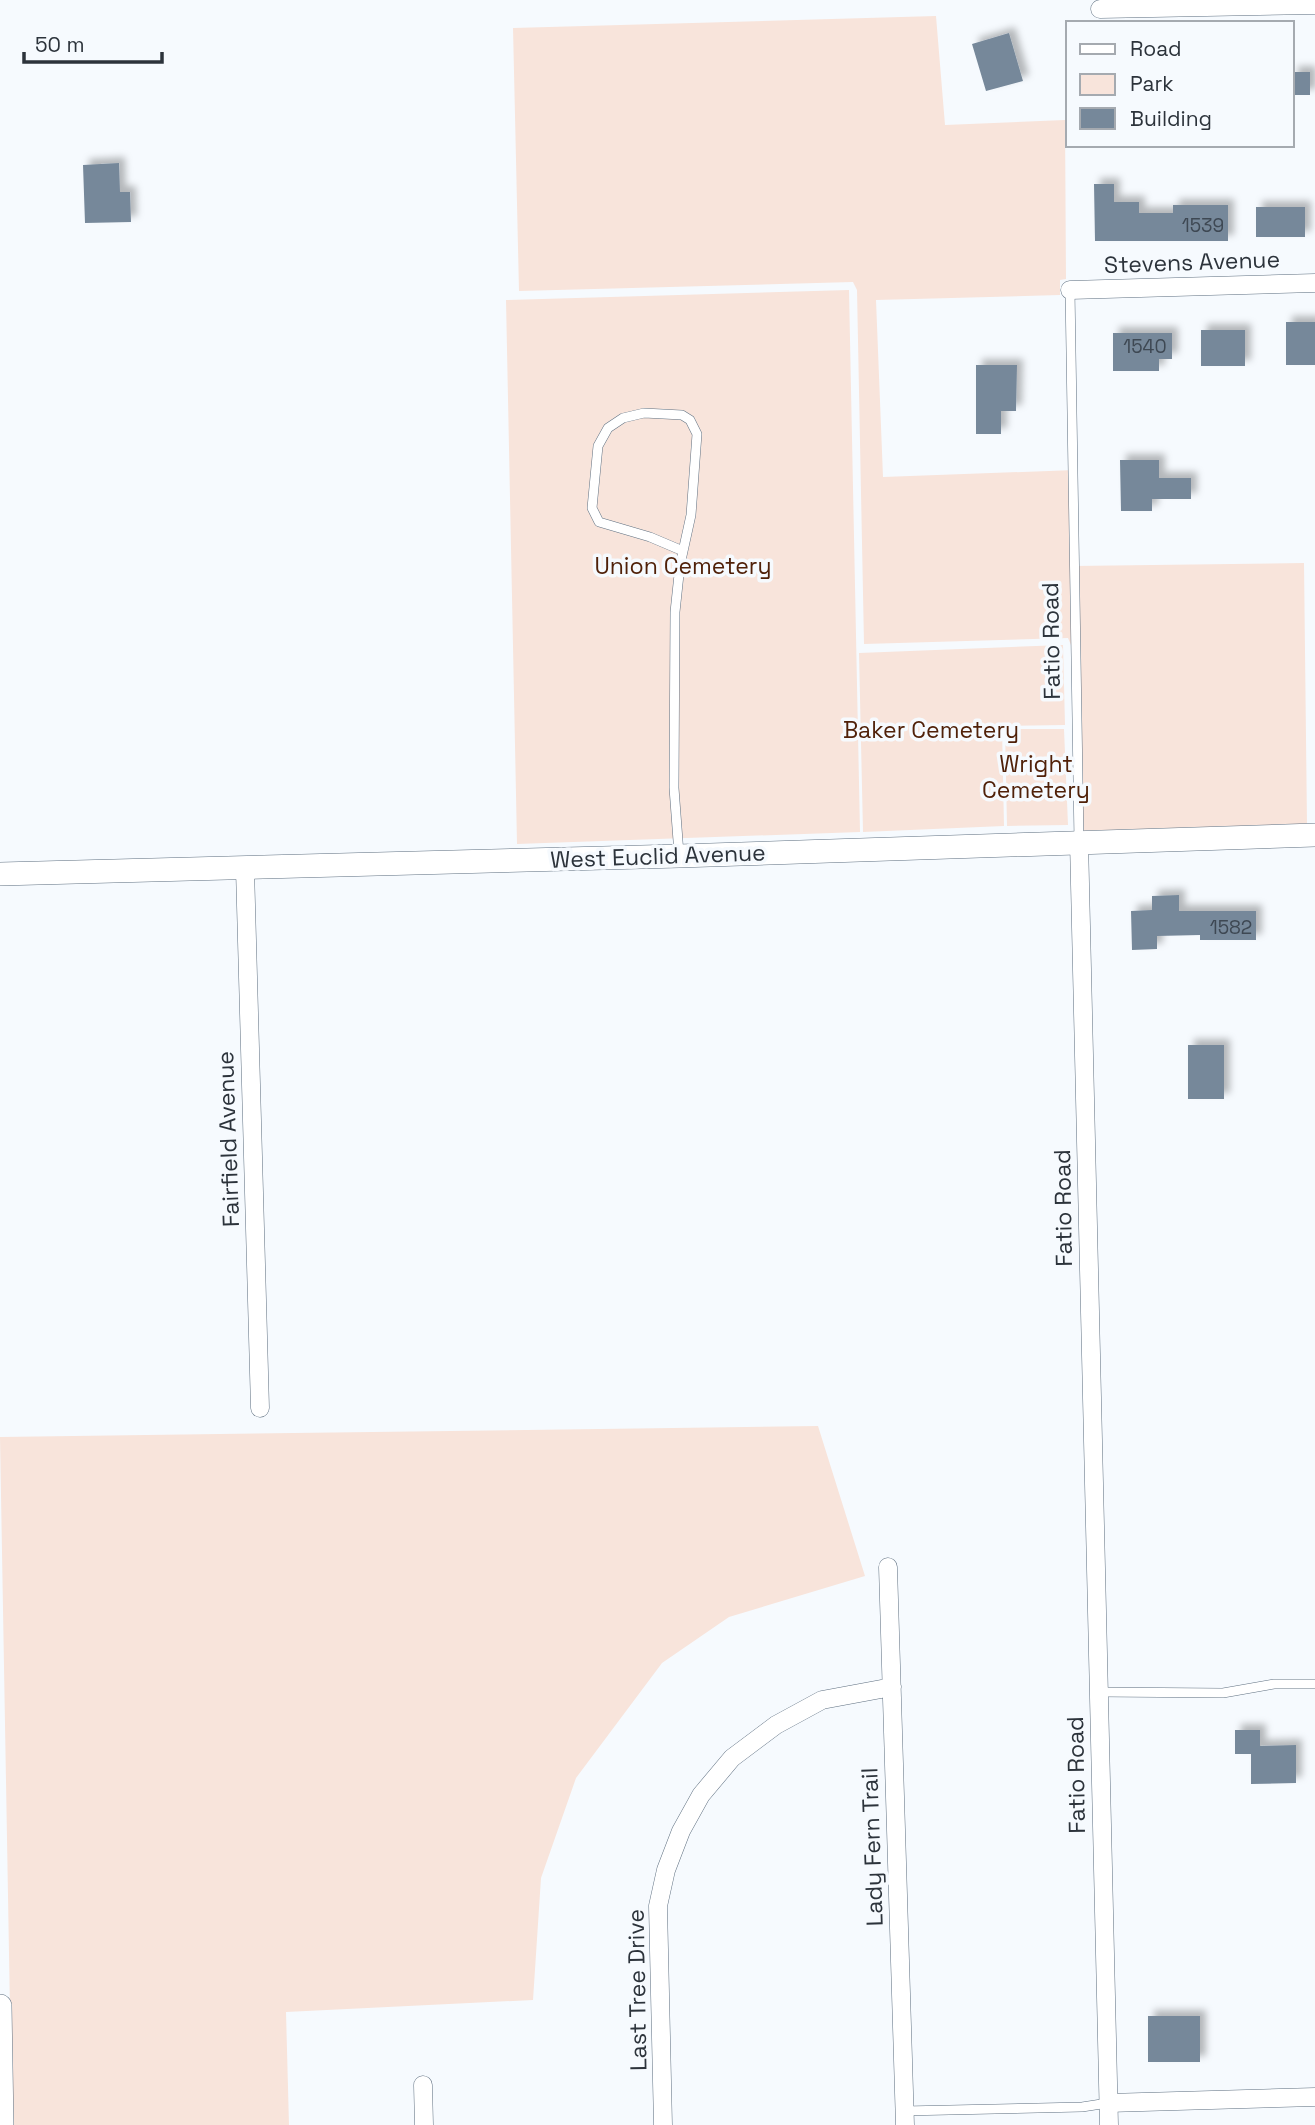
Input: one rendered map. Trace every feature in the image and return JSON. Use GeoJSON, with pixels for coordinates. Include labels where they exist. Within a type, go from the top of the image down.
{"type":"FeatureCollection","features":[{"type":"Feature","properties":{"kind":"street"},"geometry":{"type":"LineString","coordinates":[[1100,9],[1315,5]]}},
{"type":"Feature","properties":{"kind":"street","name":"Stevens Avenue"},"geometry":{"type":"LineString","coordinates":[[1070,290],[1315,283]]}},
{"type":"Feature","properties":{"kind":"street","name":"West Euclid Avenue"},"geometry":{"type":"LineString","coordinates":[[0,874],[245,869],[1315,835]]}},
{"type":"Feature","properties":{"kind":"street","name":"Fatio Road"},"geometry":{"type":"LineString","coordinates":[[1079,841],[1109,2125]]}},
{"type":"Feature","properties":{"kind":"street","name":"Fairfield Avenue"},"geometry":{"type":"LineString","coordinates":[[245,869],[260,1408]]}},
{"type":"Feature","properties":{"kind":"street","name":"Lady Fern Trail"},"geometry":{"type":"LineString","coordinates":[[888,1567],[904,2118]]}},
{"type":"Feature","properties":{"kind":"street","name":"Last Tree Drive"},"geometry":{"type":"LineString","coordinates":[[663,2125],[658,1906],[666,1870],[681,1831],[701,1795],[732,1758],[776,1725],[822,1700],[892,1687]]}},
{"type":"Feature","properties":{"kind":"street"},"geometry":{"type":"LineString","coordinates":[[0,2006],[2,2125]]}},
{"type":"Feature","properties":{"kind":"street"},"geometry":{"type":"LineString","coordinates":[[423,2085],[424,2125]]}},
{"type":"Feature","properties":{"kind":"street"},"geometry":{"type":"LineString","coordinates":[[1108,2103],[1315,2097]]}},
{"type":"Feature","properties":{"kind":"lane","name":"Fatio Road"},"geometry":{"type":"LineString","coordinates":[[1070,290],[1079,841]]}},
{"type":"Feature","properties":{"kind":"lane"},"geometry":{"type":"LineString","coordinates":[[679,856],[674,788],[675,611],[691,515],[697,434],[690,420],[682,415],[644,413],[623,418],[608,428],[598,446],[592,508],[599,522],[650,537],[683,551]]}},
{"type":"Feature","properties":{"kind":"lane"},"geometry":{"type":"LineString","coordinates":[[1098,1692],[1223,1693],[1274,1684],[1315,1684]]}},
{"type":"Feature","properties":{"kind":"lane"},"geometry":{"type":"LineString","coordinates":[[904,2118],[1108,2103]]}},
{"type":"Feature","properties":{"kind":"green space"},"geometry":{"type":"Polygon","coordinates":[[[936,16],[945,125],[1065,120],[1066,279],[1060,280],[1060,295],[876,300],[883,477],[1075,470],[1073,566],[1304,563],[1307,824],[1074,831],[1076,824],[1071,645],[1068,638],[864,644],[857,290],[853,282],[519,291],[513,28],[936,16]]]}},
{"type":"Feature","properties":{"kind":"green space","name":"Union Cemetery"},"geometry":{"type":"Polygon","coordinates":[[[849,290],[860,832],[517,844],[506,300],[849,290]]]}},
{"type":"Feature","properties":{"kind":"green space","name":"Baker Cemetery"},"geometry":{"type":"Polygon","coordinates":[[[1063,645],[1065,725],[1002,726],[1004,826],[863,832],[859,653],[1063,645]]]}},
{"type":"Feature","properties":{"kind":"green space","name":"Wright Cemetery"},"geometry":{"type":"Polygon","coordinates":[[[1005,729],[1064,729],[1068,825],[1007,826],[1005,729]]]}},
{"type":"Feature","properties":{"kind":"green space"},"geometry":{"type":"Polygon","coordinates":[[[818,1426],[865,1576],[729,1617],[662,1663],[576,1778],[541,1878],[533,2000],[286,2012],[289,2125],[12,2125],[0,1437],[818,1426]]]}},
{"type":"Feature","properties":{"kind":"building"},"geometry":{"type":"Polygon","coordinates":[[[1009,33],[1023,81],[986,91],[972,44],[1009,33]]]}},
{"type":"Feature","properties":{"kind":"building"},"geometry":{"type":"Polygon","coordinates":[[[1294,72],[1310,72],[1310,95],[1294,95],[1294,72]]]}},
{"type":"Feature","properties":{"kind":"building"},"geometry":{"type":"Polygon","coordinates":[[[119,163],[120,192],[130,192],[131,222],[85,223],[83,165],[119,163]]]}},
{"type":"Feature","properties":{"kind":"building"},"geometry":{"type":"Polygon","coordinates":[[[1094,184],[1114,184],[1114,202],[1139,202],[1139,213],[1173,213],[1173,205],[1228,205],[1228,241],[1095,241],[1094,184]]]}},
{"type":"Feature","properties":{"kind":"building"},"geometry":{"type":"Polygon","coordinates":[[[1256,207],[1305,207],[1305,237],[1256,237],[1256,207]]]}},
{"type":"Feature","properties":{"kind":"building"},"geometry":{"type":"Polygon","coordinates":[[[1286,322],[1315,322],[1315,365],[1286,365],[1286,322]]]}},
{"type":"Feature","properties":{"kind":"building"},"geometry":{"type":"Polygon","coordinates":[[[1201,330],[1245,330],[1245,366],[1201,366],[1201,330]]]}},
{"type":"Feature","properties":{"kind":"building"},"geometry":{"type":"Polygon","coordinates":[[[1113,333],[1172,333],[1172,359],[1159,359],[1159,371],[1113,371],[1113,333]]]}},
{"type":"Feature","properties":{"kind":"building"},"geometry":{"type":"Polygon","coordinates":[[[976,365],[1017,365],[1016,411],[1001,411],[1001,434],[976,434],[976,365]]]}},
{"type":"Feature","properties":{"kind":"building"},"geometry":{"type":"Polygon","coordinates":[[[1120,460],[1159,460],[1159,478],[1191,478],[1191,499],[1152,499],[1152,511],[1121,511],[1120,460]]]}},
{"type":"Feature","properties":{"kind":"building"},"geometry":{"type":"Polygon","coordinates":[[[1179,895],[1179,911],[1256,911],[1256,940],[1200,940],[1200,935],[1157,936],[1157,949],[1132,950],[1131,911],[1152,910],[1152,896],[1179,895]]]}},
{"type":"Feature","properties":{"kind":"building"},"geometry":{"type":"Polygon","coordinates":[[[1188,1045],[1224,1045],[1224,1099],[1188,1099],[1188,1045]]]}},
{"type":"Feature","properties":{"kind":"building"},"geometry":{"type":"Polygon","coordinates":[[[1235,1730],[1260,1730],[1260,1746],[1296,1745],[1296,1783],[1251,1784],[1251,1754],[1235,1754],[1235,1730]]]}},
{"type":"Feature","properties":{"kind":"building"},"geometry":{"type":"Polygon","coordinates":[[[1148,2016],[1200,2016],[1200,2062],[1148,2062],[1148,2016]]]}}]}
